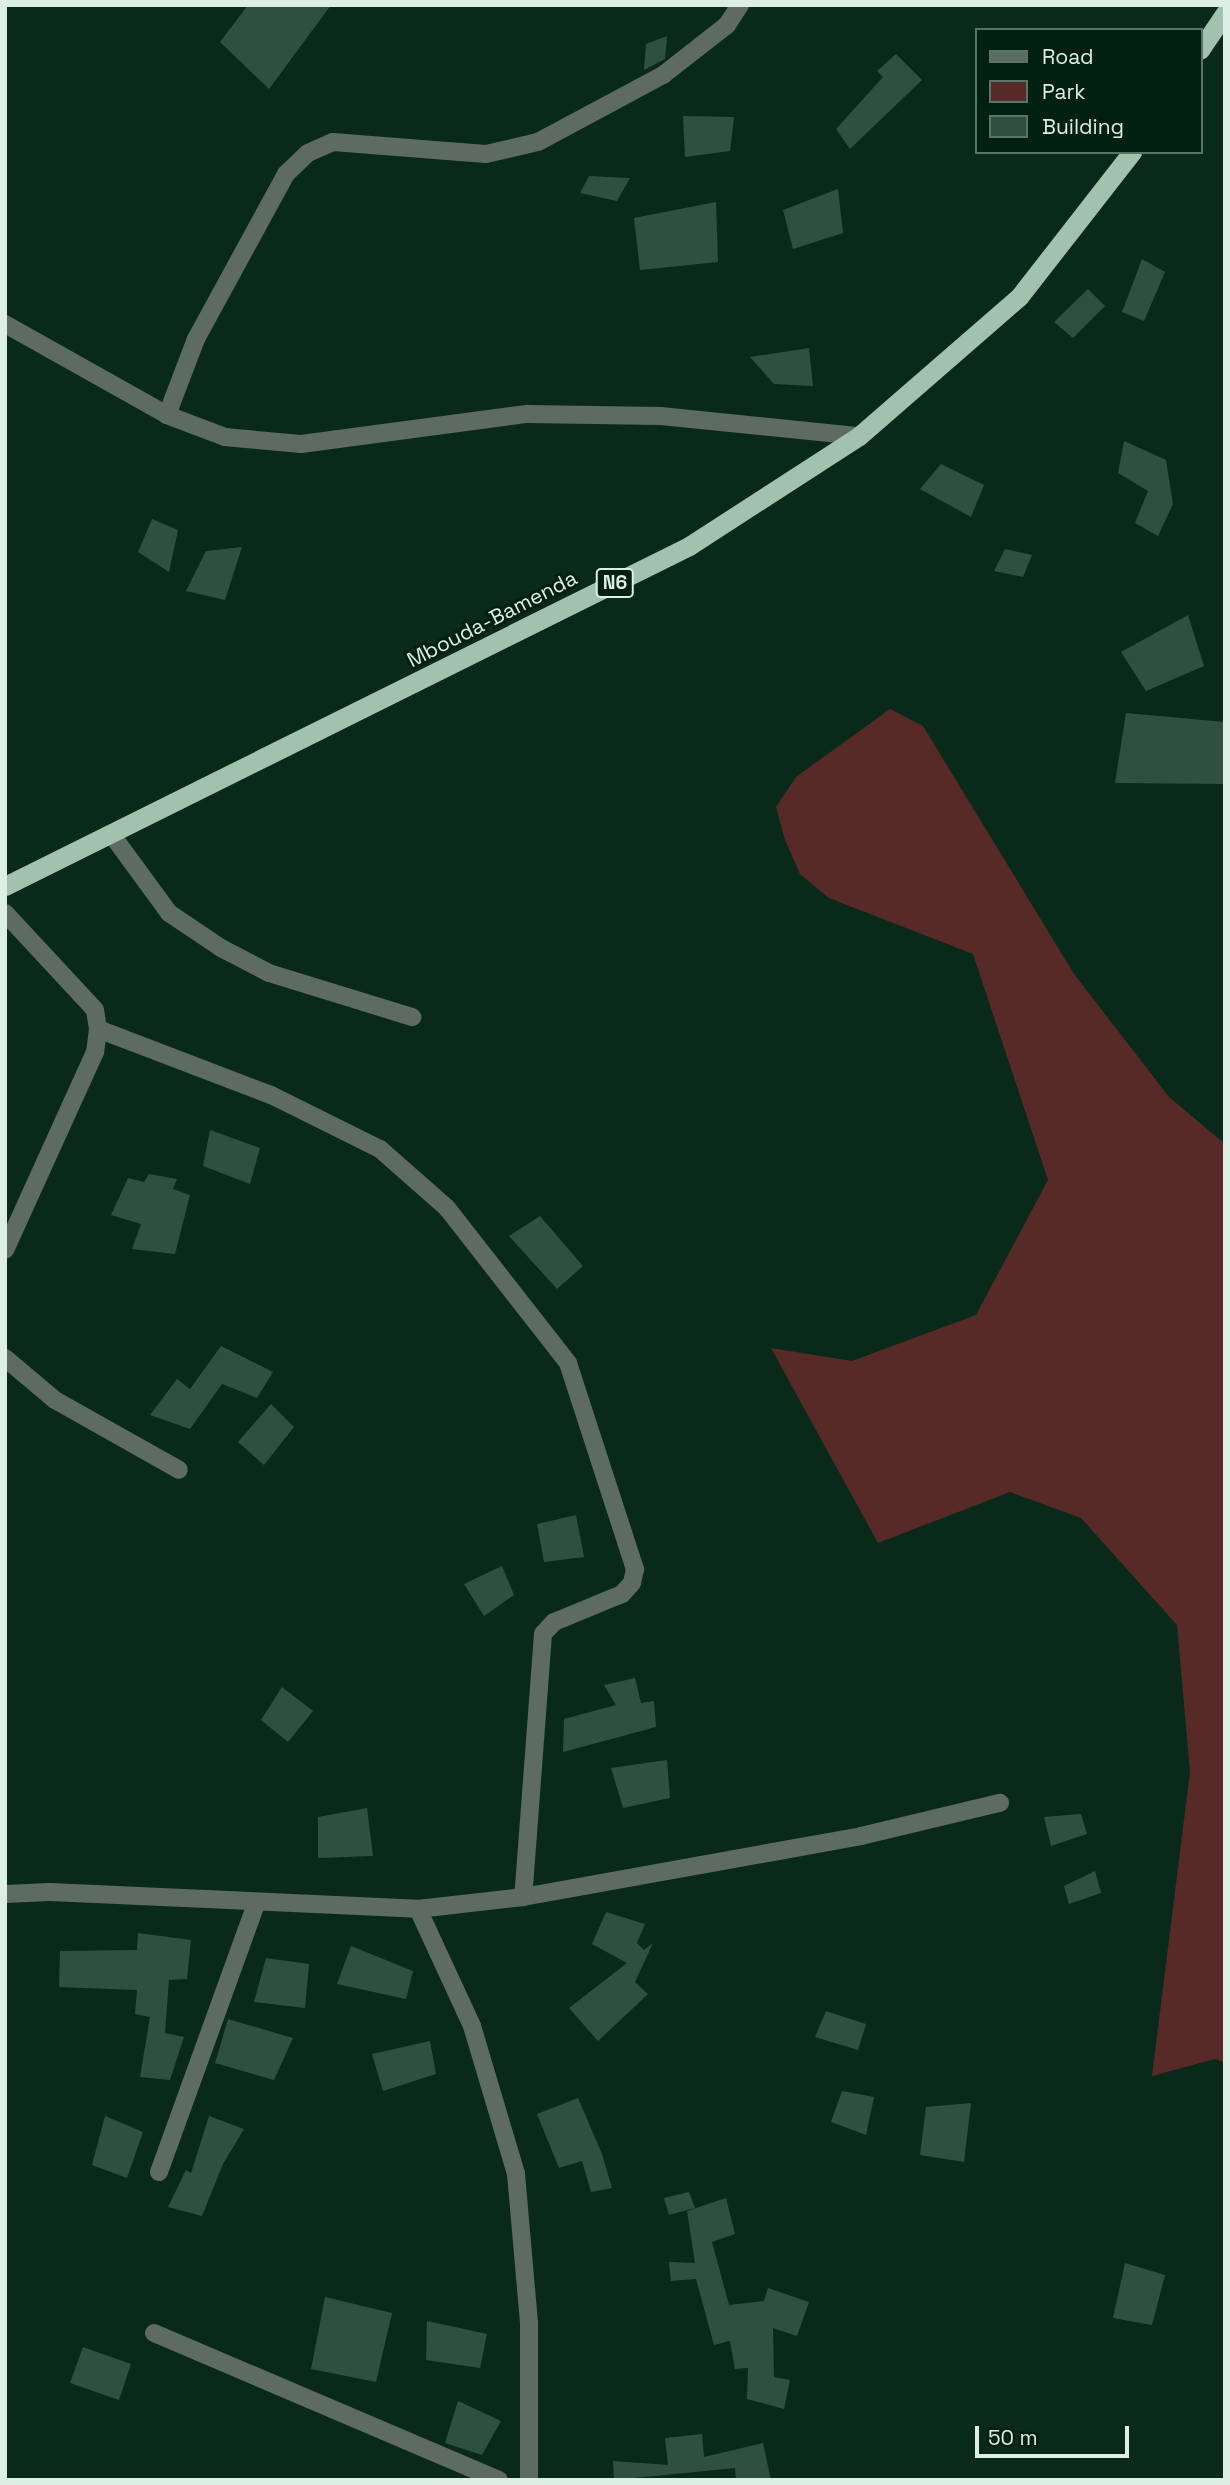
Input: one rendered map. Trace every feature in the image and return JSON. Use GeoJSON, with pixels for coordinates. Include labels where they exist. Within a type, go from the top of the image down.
{"type":"FeatureCollection","features":[{"type":"Feature","properties":{"kind":"highway"},"geometry":{"type":"LineString","coordinates":[[1202,47],[1225,13]]}},
{"type":"Feature","properties":{"kind":"highway","name":"Mbouda-Bamenda"},"geometry":{"type":"LineString","coordinates":[[5,886],[689,546],[859,436],[1019,297],[1130,154]]}},
{"type":"Feature","properties":{"kind":"street"},"geometry":{"type":"LineString","coordinates":[[167,415],[195,339],[286,174],[308,153],[333,142],[486,155],[538,142],[663,75],[727,25],[740,5]]}},
{"type":"Feature","properties":{"kind":"street"},"geometry":{"type":"LineString","coordinates":[[5,324],[167,415],[225,437],[301,444],[527,414],[661,416],[859,436]]}},
{"type":"Feature","properties":{"kind":"street"},"geometry":{"type":"LineString","coordinates":[[112,835],[169,913],[221,948],[269,973],[412,1017]]}},
{"type":"Feature","properties":{"kind":"street"},"geometry":{"type":"LineString","coordinates":[[5,913],[95,1010],[98,1029],[95,1052],[5,1250]]}},
{"type":"Feature","properties":{"kind":"street"},"geometry":{"type":"LineString","coordinates":[[98,1029],[271,1095],[380,1149],[447,1208],[568,1363],[635,1569],[632,1583],[622,1594],[555,1622],[542,1634],[523,1897]]}},
{"type":"Feature","properties":{"kind":"street"},"geometry":{"type":"LineString","coordinates":[[5,1359],[55,1399],[178,1470]]}},
{"type":"Feature","properties":{"kind":"street"},"geometry":{"type":"LineString","coordinates":[[5,1894],[50,1892],[418,1909],[523,1897],[861,1836],[1000,1803]]}},
{"type":"Feature","properties":{"kind":"street"},"geometry":{"type":"LineString","coordinates":[[159,2172],[257,1902]]}},
{"type":"Feature","properties":{"kind":"street"},"geometry":{"type":"LineString","coordinates":[[418,1909],[472,2026],[516,2174],[528,2324],[529,2480]]}},
{"type":"Feature","properties":{"kind":"street"},"geometry":{"type":"LineString","coordinates":[[154,2333],[499,2480]]}},
{"type":"Feature","properties":{"kind":"green space"},"geometry":{"type":"Polygon","coordinates":[[[890,709],[923,726],[1074,974],[1169,1097],[1225,1144],[1225,2063],[1215,2059],[1152,2076],[1190,1772],[1177,1625],[1081,1518],[1010,1492],[878,1543],[771,1348],[852,1361],[976,1315],[1048,1180],[973,954],[829,898],[800,874],[785,840],[776,807],[796,777],[890,709]]]}},
{"type":"Feature","properties":{"kind":"building"},"geometry":{"type":"Polygon","coordinates":[[[248,5],[331,5],[269,89],[220,42],[248,5]]]}},
{"type":"Feature","properties":{"kind":"building"},"geometry":{"type":"Polygon","coordinates":[[[667,36],[665,59],[644,70],[646,44],[667,36]]]}},
{"type":"Feature","properties":{"kind":"building"},"geometry":{"type":"Polygon","coordinates":[[[896,54],[922,80],[850,149],[836,129],[883,77],[877,71],[896,54]]]}},
{"type":"Feature","properties":{"kind":"building"},"geometry":{"type":"Polygon","coordinates":[[[683,116],[734,117],[730,151],[685,157],[683,116]]]}},
{"type":"Feature","properties":{"kind":"building"},"geometry":{"type":"Polygon","coordinates":[[[589,176],[630,178],[617,201],[580,193],[589,176]]]}},
{"type":"Feature","properties":{"kind":"building"},"geometry":{"type":"Polygon","coordinates":[[[838,189],[843,233],[793,249],[783,210],[838,189]]]}},
{"type":"Feature","properties":{"kind":"building"},"geometry":{"type":"Polygon","coordinates":[[[716,202],[718,262],[640,270],[634,218],[716,202]]]}},
{"type":"Feature","properties":{"kind":"building"},"geometry":{"type":"Polygon","coordinates":[[[1142,259],[1165,272],[1144,321],[1122,312],[1142,259]]]}},
{"type":"Feature","properties":{"kind":"building"},"geometry":{"type":"Polygon","coordinates":[[[1088,289],[1105,306],[1073,338],[1054,322],[1088,289]]]}},
{"type":"Feature","properties":{"kind":"building"},"geometry":{"type":"Polygon","coordinates":[[[809,348],[813,386],[774,384],[750,357],[809,348]]]}},
{"type":"Feature","properties":{"kind":"building"},"geometry":{"type":"Polygon","coordinates":[[[1124,441],[1166,460],[1173,504],[1158,536],[1135,523],[1148,491],[1118,473],[1124,441]]]}},
{"type":"Feature","properties":{"kind":"building"},"geometry":{"type":"Polygon","coordinates":[[[941,464],[984,485],[971,517],[920,489],[941,464]]]}},
{"type":"Feature","properties":{"kind":"building"},"geometry":{"type":"Polygon","coordinates":[[[152,519],[178,530],[169,572],[138,552],[152,519]]]}},
{"type":"Feature","properties":{"kind":"building"},"geometry":{"type":"Polygon","coordinates":[[[242,547],[225,600],[186,591],[206,551],[242,547]]]}},
{"type":"Feature","properties":{"kind":"building"},"geometry":{"type":"Polygon","coordinates":[[[1005,549],[1032,555],[1023,577],[994,571],[1005,549]]]}},
{"type":"Feature","properties":{"kind":"building"},"geometry":{"type":"Polygon","coordinates":[[[1188,615],[1204,666],[1146,691],[1121,652],[1188,615]]]}},
{"type":"Feature","properties":{"kind":"building"},"geometry":{"type":"Polygon","coordinates":[[[1126,713],[1225,722],[1225,784],[1115,783],[1126,713]]]}},
{"type":"Feature","properties":{"kind":"building"},"geometry":{"type":"Polygon","coordinates":[[[210,1130],[260,1148],[250,1184],[203,1166],[210,1130]]]}},
{"type":"Feature","properties":{"kind":"building"},"geometry":{"type":"Polygon","coordinates":[[[149,1174],[177,1179],[173,1189],[190,1195],[175,1254],[132,1249],[141,1224],[111,1215],[128,1178],[144,1182],[149,1174]]]}},
{"type":"Feature","properties":{"kind":"building"},"geometry":{"type":"Polygon","coordinates":[[[540,1216],[583,1266],[557,1289],[509,1236],[540,1216]]]}},
{"type":"Feature","properties":{"kind":"building"},"geometry":{"type":"Polygon","coordinates":[[[221,1346],[273,1372],[257,1398],[222,1384],[190,1429],[150,1415],[177,1379],[190,1389],[221,1346]]]}},
{"type":"Feature","properties":{"kind":"building"},"geometry":{"type":"Polygon","coordinates":[[[271,1404],[294,1427],[264,1465],[238,1442],[271,1404]]]}},
{"type":"Feature","properties":{"kind":"building"},"geometry":{"type":"Polygon","coordinates":[[[576,1515],[584,1557],[544,1562],[537,1524],[576,1515]]]}},
{"type":"Feature","properties":{"kind":"building"},"geometry":{"type":"Polygon","coordinates":[[[502,1566],[514,1595],[484,1616],[464,1584],[502,1566]]]}},
{"type":"Feature","properties":{"kind":"building"},"geometry":{"type":"Polygon","coordinates":[[[635,1678],[641,1703],[654,1701],[656,1727],[563,1752],[564,1719],[616,1705],[604,1685],[635,1678]]]}},
{"type":"Feature","properties":{"kind":"building"},"geometry":{"type":"Polygon","coordinates":[[[282,1687],[313,1711],[288,1742],[261,1720],[282,1687]]]}},
{"type":"Feature","properties":{"kind":"building"},"geometry":{"type":"Polygon","coordinates":[[[667,1760],[670,1798],[623,1808],[611,1768],[667,1760]]]}},
{"type":"Feature","properties":{"kind":"building"},"geometry":{"type":"Polygon","coordinates":[[[367,1808],[373,1856],[318,1858],[318,1817],[367,1808]]]}},
{"type":"Feature","properties":{"kind":"building"},"geometry":{"type":"Polygon","coordinates":[[[1081,1814],[1087,1834],[1051,1846],[1044,1817],[1081,1814]]]}},
{"type":"Feature","properties":{"kind":"building"},"geometry":{"type":"Polygon","coordinates":[[[1095,1871],[1101,1893],[1069,1904],[1064,1886],[1095,1871]]]}},
{"type":"Feature","properties":{"kind":"building"},"geometry":{"type":"Polygon","coordinates":[[[606,1912],[645,1924],[637,1943],[644,1950],[653,1943],[635,1982],[648,1994],[598,2041],[569,2008],[627,1963],[592,1944],[606,1912]]]}},
{"type":"Feature","properties":{"kind":"building"},"geometry":{"type":"Polygon","coordinates":[[[138,1933],[191,1940],[187,1979],[169,1980],[165,2033],[184,2037],[170,2080],[140,2077],[150,2017],[135,2014],[137,1990],[59,1987],[60,1951],[137,1950],[138,1933]]]}},
{"type":"Feature","properties":{"kind":"building"},"geometry":{"type":"Polygon","coordinates":[[[351,1946],[413,1971],[406,1999],[337,1984],[351,1946]]]}},
{"type":"Feature","properties":{"kind":"building"},"geometry":{"type":"Polygon","coordinates":[[[266,1958],[309,1964],[305,2008],[254,2002],[266,1958]]]}},
{"type":"Feature","properties":{"kind":"building"},"geometry":{"type":"Polygon","coordinates":[[[826,2011],[866,2024],[858,2050],[815,2037],[826,2011]]]}},
{"type":"Feature","properties":{"kind":"building"},"geometry":{"type":"Polygon","coordinates":[[[228,2019],[293,2038],[274,2080],[215,2063],[228,2019]]]}},
{"type":"Feature","properties":{"kind":"building"},"geometry":{"type":"Polygon","coordinates":[[[430,2041],[436,2074],[383,2091],[372,2054],[430,2041]]]}},
{"type":"Feature","properties":{"kind":"building"},"geometry":{"type":"Polygon","coordinates":[[[842,2091],[874,2097],[866,2135],[831,2122],[842,2091]]]}},
{"type":"Feature","properties":{"kind":"building"},"geometry":{"type":"Polygon","coordinates":[[[578,2098],[602,2154],[612,2188],[591,2192],[582,2161],[559,2168],[537,2114],[578,2098]]]}},
{"type":"Feature","properties":{"kind":"building"},"geometry":{"type":"Polygon","coordinates":[[[971,2103],[964,2162],[920,2155],[926,2107],[971,2103]]]}},
{"type":"Feature","properties":{"kind":"building"},"geometry":{"type":"Polygon","coordinates":[[[105,2116],[143,2132],[127,2178],[92,2165],[105,2116]]]}},
{"type":"Feature","properties":{"kind":"building"},"geometry":{"type":"Polygon","coordinates":[[[209,2116],[244,2129],[223,2164],[202,2216],[168,2207],[186,2170],[191,2173],[209,2116]]]}},
{"type":"Feature","properties":{"kind":"building"},"geometry":{"type":"Polygon","coordinates":[[[689,2192],[695,2208],[669,2215],[664,2198],[689,2192]]]}},
{"type":"Feature","properties":{"kind":"building"},"geometry":{"type":"Polygon","coordinates":[[[726,2198],[735,2234],[712,2242],[729,2305],[764,2301],[768,2288],[809,2302],[797,2336],[773,2328],[774,2377],[790,2380],[784,2409],[747,2399],[748,2368],[735,2369],[730,2341],[714,2345],[696,2279],[671,2281],[669,2262],[695,2263],[687,2211],[726,2198]]]}},
{"type":"Feature","properties":{"kind":"building"},"geometry":{"type":"Polygon","coordinates":[[[1125,2263],[1165,2275],[1152,2325],[1113,2318],[1125,2263]]]}},
{"type":"Feature","properties":{"kind":"building"},"geometry":{"type":"Polygon","coordinates":[[[325,2297],[392,2313],[376,2382],[311,2369],[325,2297]]]}},
{"type":"Feature","properties":{"kind":"building"},"geometry":{"type":"Polygon","coordinates":[[[427,2321],[487,2334],[480,2368],[426,2360],[427,2321]]]}},
{"type":"Feature","properties":{"kind":"building"},"geometry":{"type":"Polygon","coordinates":[[[83,2347],[131,2364],[119,2400],[70,2383],[83,2347]]]}},
{"type":"Feature","properties":{"kind":"building"},"geometry":{"type":"Polygon","coordinates":[[[458,2401],[501,2421],[482,2455],[445,2443],[458,2401]]]}},
{"type":"Feature","properties":{"kind":"building"},"geometry":{"type":"Polygon","coordinates":[[[702,2434],[704,2457],[763,2443],[771,2480],[736,2480],[735,2468],[614,2480],[613,2461],[668,2465],[665,2438],[702,2434]]]}}]}
